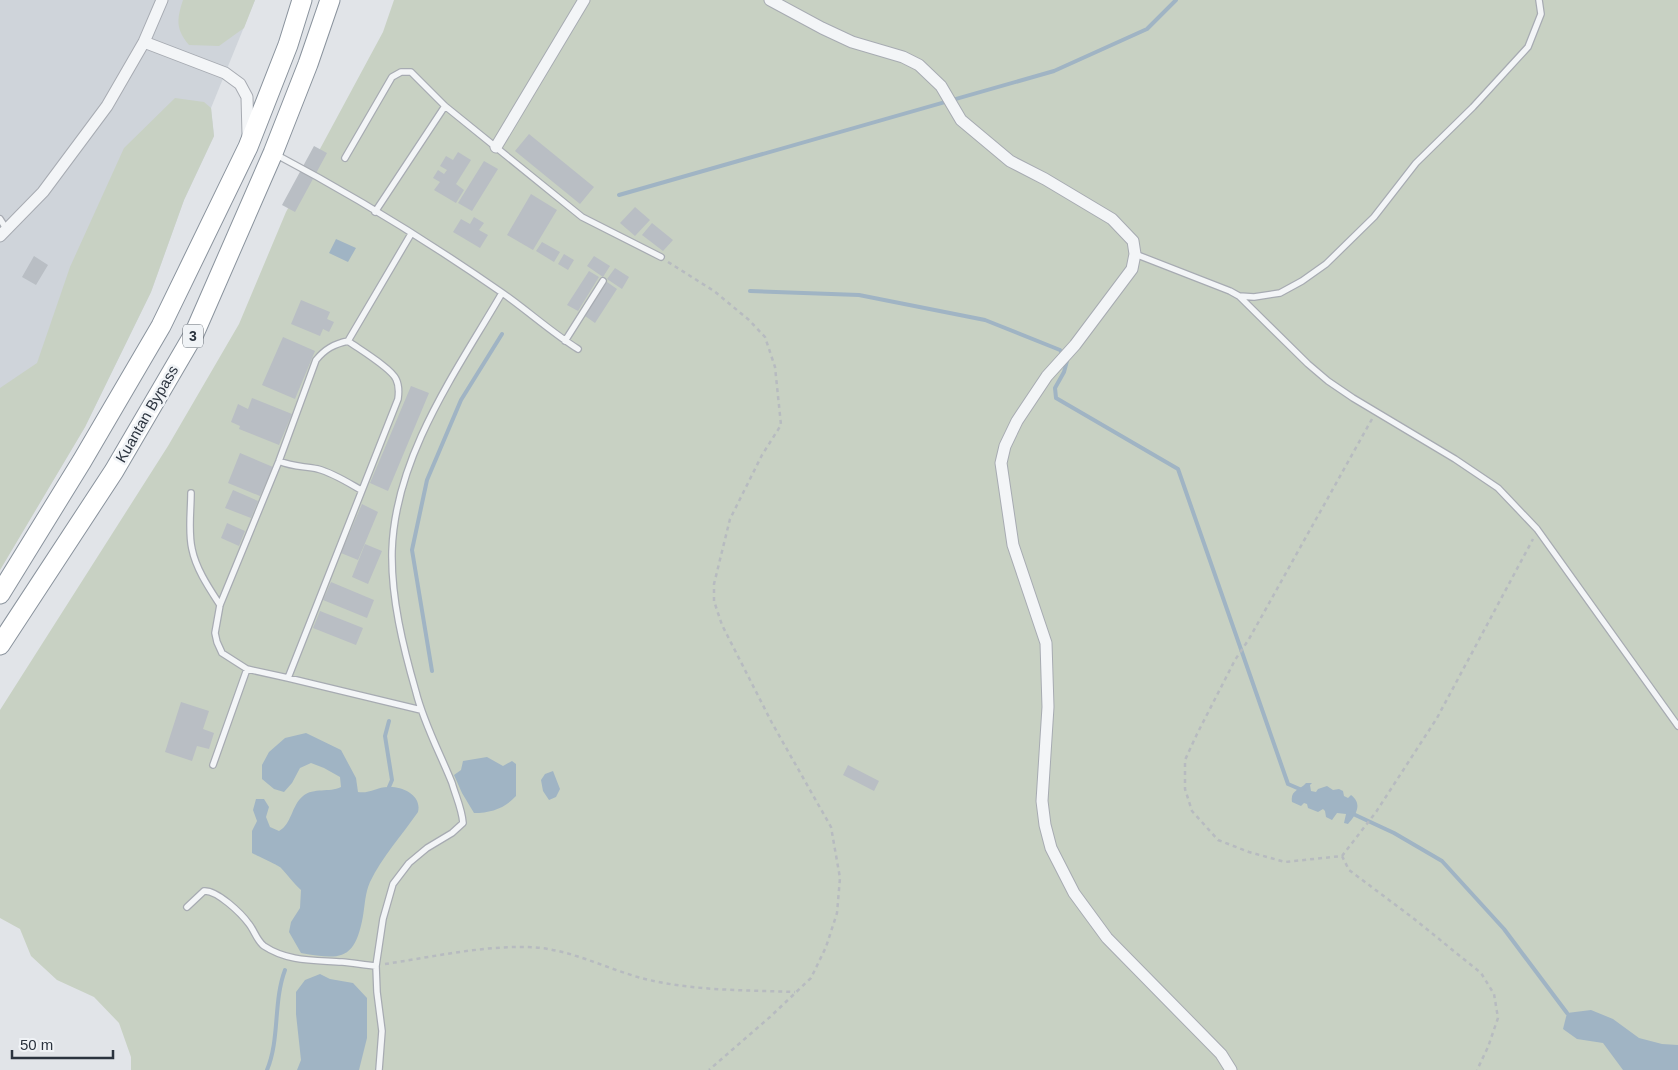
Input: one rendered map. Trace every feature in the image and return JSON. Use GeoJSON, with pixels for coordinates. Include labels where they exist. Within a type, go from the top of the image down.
{"type":"FeatureCollection","features":[{"type":"Feature","properties":{"kind":"highway","name":"3"},"geometry":{"type":"LineString","coordinates":[[0,594],[82,461],[161,326],[248,147],[288,45],[302,0]]}},
{"type":"Feature","properties":{"kind":"highway","name":"Kuantan Bypass"},"geometry":{"type":"LineString","coordinates":[[0,645],[114,471],[194,334],[273,153],[308,64],[330,0]]}},
{"type":"Feature","properties":{"kind":"street"},"geometry":{"type":"LineString","coordinates":[[3,233],[44,192],[107,106],[144,42],[162,0]]}},
{"type":"Feature","properties":{"kind":"street"},"geometry":{"type":"LineString","coordinates":[[496,147],[584,0]]}},
{"type":"Feature","properties":{"kind":"street"},"geometry":{"type":"LineString","coordinates":[[770,0],[852,42],[903,57],[920,65],[941,86],[960,120],[1010,161],[1045,178],[1112,219],[1133,241],[1135,254],[1132,269],[1075,345],[1047,376],[1017,421],[1005,446],[1001,463],[1013,545],[1046,643],[1048,707],[1042,801],[1044,825],[1051,848],[1074,893],[1107,938],[1221,1054],[1231,1070]]}},
{"type":"Feature","properties":{"kind":"street"},"geometry":{"type":"LineString","coordinates":[[144,42],[225,73],[240,84],[247,97],[249,107],[248,147]]}},
{"type":"Feature","properties":{"kind":"lane"},"geometry":{"type":"LineString","coordinates":[[1239,296],[1254,297],[1280,293],[1302,281],[1326,264],[1374,217],[1416,163],[1473,107],[1528,47],[1541,14],[1539,0]]}},
{"type":"Feature","properties":{"kind":"lane"},"geometry":{"type":"LineString","coordinates":[[345,158],[392,77],[401,72],[411,72],[445,106],[582,217],[661,257]]}},
{"type":"Feature","properties":{"kind":"lane"},"geometry":{"type":"LineString","coordinates":[[375,212],[445,106]]}},
{"type":"Feature","properties":{"kind":"lane"},"geometry":{"type":"LineString","coordinates":[[273,153],[309,172],[411,234],[502,293],[578,349]]}},
{"type":"Feature","properties":{"kind":"lane"},"geometry":{"type":"LineString","coordinates":[[0,219],[3,233]]}},
{"type":"Feature","properties":{"kind":"lane"},"geometry":{"type":"LineString","coordinates":[[348,341],[411,234]]}},
{"type":"Feature","properties":{"kind":"lane"},"geometry":{"type":"LineString","coordinates":[[1135,254],[1239,296],[1308,364],[1353,398],[1377,411],[1498,488],[1537,530],[1678,726]]}},
{"type":"Feature","properties":{"kind":"lane"},"geometry":{"type":"LineString","coordinates":[[565,341],[603,281]]}},
{"type":"Feature","properties":{"kind":"lane"},"geometry":{"type":"LineString","coordinates":[[379,1070],[382,1030],[376,966],[385,911],[393,884],[409,863],[463,823],[463,813],[421,710],[409,668],[395,598],[392,552],[398,507],[414,456],[436,409],[502,293]]}},
{"type":"Feature","properties":{"kind":"lane"},"geometry":{"type":"LineString","coordinates":[[288,678],[398,399],[399,389],[396,378],[389,370],[348,341],[337,343],[324,350],[316,360],[279,461],[220,605],[215,633],[222,653],[246,669],[421,710]]}},
{"type":"Feature","properties":{"kind":"lane"},"geometry":{"type":"LineString","coordinates":[[279,461],[291,466],[316,468],[328,472],[361,490]]}},
{"type":"Feature","properties":{"kind":"lane"},"geometry":{"type":"LineString","coordinates":[[191,493],[191,547],[206,582],[220,605]]}},
{"type":"Feature","properties":{"kind":"lane"},"geometry":{"type":"LineString","coordinates":[[213,765],[246,669]]}},
{"type":"Feature","properties":{"kind":"lane"},"geometry":{"type":"LineString","coordinates":[[187,907],[204,891],[210,890],[218,894],[248,922],[262,945],[283,956],[313,961],[376,966]]}},
{"type":"Feature","properties":{"kind":"path"},"geometry":{"type":"LineString","coordinates":[[661,257],[714,291],[749,320],[765,337],[776,366],[781,425],[762,455],[730,519],[714,584],[714,601],[722,625],[772,723],[831,827],[840,878],[837,913],[826,947],[811,978],[709,1070]]}},
{"type":"Feature","properties":{"kind":"path"},"geometry":{"type":"LineString","coordinates":[[1377,411],[1249,639],[1235,660],[1185,760],[1185,789],[1192,811],[1218,840],[1249,852],[1285,862],[1342,856],[1376,812],[1437,718],[1537,530]]}},
{"type":"Feature","properties":{"kind":"path"},"geometry":{"type":"LineString","coordinates":[[1342,856],[1349,870],[1426,928],[1481,973],[1494,994],[1498,1018],[1477,1070]]}},
{"type":"Feature","properties":{"kind":"path"},"geometry":{"type":"LineString","coordinates":[[376,966],[488,948],[530,947],[566,953],[644,979],[693,988],[796,992]]}},
{"type":"Feature","properties":{"kind":"shaded area"},"geometry":{"type":"Polygon","coordinates":[[[0,0],[255,0],[211,108],[214,136],[184,200],[151,292],[85,427],[0,570],[0,0]]]}},
{"type":"Feature","properties":{"kind":"green space"},"geometry":{"type":"Polygon","coordinates":[[[183,0],[255,0],[244,28],[219,46],[189,45],[184,39],[178,23],[183,0]]]}},
{"type":"Feature","properties":{"kind":"green space"},"geometry":{"type":"Polygon","coordinates":[[[394,0],[1678,0],[1678,1070],[131,1070],[131,1057],[119,1023],[94,997],[57,980],[31,956],[20,929],[0,918],[0,710],[168,446],[239,324],[286,212],[383,32],[394,0]]]}},
{"type":"Feature","properties":{"kind":"green space"},"geometry":{"type":"Polygon","coordinates":[[[175,98],[204,102],[211,108],[214,136],[184,200],[151,292],[85,427],[0,570],[0,388],[37,363],[70,267],[124,148],[175,98]]]}},
{"type":"Feature","properties":{"kind":"water"},"geometry":{"type":"Polygon","coordinates":[[[336,239],[356,248],[348,262],[329,253],[336,239]]]}},
{"type":"Feature","properties":{"kind":"water"},"geometry":{"type":"Polygon","coordinates":[[[306,733],[341,750],[356,778],[358,792],[395,787],[415,797],[419,806],[418,812],[386,855],[370,882],[360,931],[355,942],[344,954],[336,956],[301,953],[289,932],[291,922],[300,908],[301,890],[281,868],[252,853],[252,831],[257,821],[253,810],[256,799],[264,799],[269,807],[266,817],[270,827],[279,831],[287,824],[299,800],[307,793],[341,787],[340,777],[311,763],[300,768],[292,783],[284,792],[274,789],[262,779],[262,765],[269,752],[285,738],[306,733]]]}},
{"type":"Feature","properties":{"kind":"water"},"geometry":{"type":"Polygon","coordinates":[[[487,757],[503,766],[512,761],[516,764],[516,796],[507,804],[497,809],[474,813],[454,775],[461,770],[463,761],[487,757]]]}},
{"type":"Feature","properties":{"kind":"water"},"geometry":{"type":"Polygon","coordinates":[[[553,771],[560,789],[556,797],[549,800],[543,791],[541,780],[545,774],[553,771]]]}},
{"type":"Feature","properties":{"kind":"water"},"geometry":{"type":"Polygon","coordinates":[[[1306,783],[1312,783],[1310,785],[1311,791],[1316,792],[1318,789],[1327,786],[1333,790],[1339,789],[1343,791],[1344,796],[1348,798],[1351,795],[1357,802],[1357,810],[1354,817],[1348,824],[1344,823],[1346,814],[1337,813],[1332,820],[1326,817],[1323,809],[1318,812],[1308,808],[1307,804],[1304,803],[1301,806],[1292,802],[1292,795],[1306,783]]]}},
{"type":"Feature","properties":{"kind":"water"},"geometry":{"type":"Polygon","coordinates":[[[320,974],[330,979],[353,983],[367,998],[367,1038],[359,1070],[297,1070],[301,1060],[296,1014],[296,992],[305,980],[320,974]]]}},
{"type":"Feature","properties":{"kind":"water"},"geometry":{"type":"Polygon","coordinates":[[[1591,1010],[1613,1019],[1639,1038],[1662,1044],[1678,1045],[1678,1070],[1623,1070],[1603,1043],[1577,1039],[1563,1029],[1567,1013],[1591,1010]]]}},
{"type":"Feature","properties":{"kind":"building"},"geometry":{"type":"Polygon","coordinates":[[[529,134],[594,187],[580,204],[515,151],[529,134]]]}},
{"type":"Feature","properties":{"kind":"building"},"geometry":{"type":"Polygon","coordinates":[[[314,146],[327,153],[295,212],[282,205],[314,146]]]}},
{"type":"Feature","properties":{"kind":"building"},"geometry":{"type":"Polygon","coordinates":[[[458,152],[471,160],[456,184],[464,190],[456,203],[434,190],[440,182],[433,178],[438,170],[444,174],[447,170],[440,166],[446,156],[453,160],[458,152]]]}},
{"type":"Feature","properties":{"kind":"building"},"geometry":{"type":"Polygon","coordinates":[[[484,161],[498,169],[472,211],[458,203],[484,161]]]}},
{"type":"Feature","properties":{"kind":"building"},"geometry":{"type":"Polygon","coordinates":[[[531,194],[557,210],[533,250],[507,235],[531,194]]]}},
{"type":"Feature","properties":{"kind":"building"},"geometry":{"type":"Polygon","coordinates":[[[635,207],[650,220],[635,236],[620,223],[635,207]]]}},
{"type":"Feature","properties":{"kind":"building"},"geometry":{"type":"Polygon","coordinates":[[[474,217],[484,223],[479,230],[488,235],[480,248],[453,232],[461,219],[470,224],[474,217]]]}},
{"type":"Feature","properties":{"kind":"building"},"geometry":{"type":"Polygon","coordinates":[[[652,223],[673,240],[663,251],[642,235],[652,223]]]}},
{"type":"Feature","properties":{"kind":"building"},"geometry":{"type":"Polygon","coordinates":[[[542,242],[560,252],[554,262],[536,251],[542,242]]]}},
{"type":"Feature","properties":{"kind":"building"},"geometry":{"type":"Polygon","coordinates":[[[564,254],[574,260],[568,270],[558,264],[564,254]]]}},
{"type":"Feature","properties":{"kind":"building"},"geometry":{"type":"Polygon","coordinates":[[[34,256],[48,265],[36,285],[22,277],[34,256]]]}},
{"type":"Feature","properties":{"kind":"building"},"geometry":{"type":"Polygon","coordinates":[[[594,256],[610,266],[603,277],[587,266],[594,256]]]}},
{"type":"Feature","properties":{"kind":"building"},"geometry":{"type":"Polygon","coordinates":[[[615,268],[629,277],[622,289],[607,279],[615,268]]]}},
{"type":"Feature","properties":{"kind":"building"},"geometry":{"type":"Polygon","coordinates":[[[589,271],[599,277],[578,311],[567,305],[589,271]]]}},
{"type":"Feature","properties":{"kind":"building"},"geometry":{"type":"Polygon","coordinates":[[[607,282],[617,289],[595,323],[585,316],[607,282]]]}},
{"type":"Feature","properties":{"kind":"building"},"geometry":{"type":"Polygon","coordinates":[[[301,300],[330,312],[327,319],[334,322],[329,332],[323,329],[320,336],[291,324],[301,300]]]}},
{"type":"Feature","properties":{"kind":"building"},"geometry":{"type":"Polygon","coordinates":[[[283,337],[315,351],[295,399],[262,385],[283,337]]]}},
{"type":"Feature","properties":{"kind":"building"},"geometry":{"type":"Polygon","coordinates":[[[411,386],[429,393],[388,491],[370,483],[411,386]]]}},
{"type":"Feature","properties":{"kind":"building"},"geometry":{"type":"Polygon","coordinates":[[[252,398],[292,414],[279,445],[239,429],[240,426],[231,422],[238,404],[248,409],[252,398]]]}},
{"type":"Feature","properties":{"kind":"building"},"geometry":{"type":"Polygon","coordinates":[[[240,453],[273,467],[260,496],[228,483],[240,453]]]}},
{"type":"Feature","properties":{"kind":"building"},"geometry":{"type":"Polygon","coordinates":[[[233,490],[258,501],[251,518],[225,508],[233,490]]]}},
{"type":"Feature","properties":{"kind":"building"},"geometry":{"type":"Polygon","coordinates":[[[362,504],[378,512],[358,560],[341,553],[362,504]]]}},
{"type":"Feature","properties":{"kind":"building"},"geometry":{"type":"Polygon","coordinates":[[[227,523],[245,531],[239,546],[221,538],[227,523]]]}},
{"type":"Feature","properties":{"kind":"building"},"geometry":{"type":"Polygon","coordinates":[[[365,544],[382,551],[368,584],[352,577],[365,544]]]}},
{"type":"Feature","properties":{"kind":"building"},"geometry":{"type":"Polygon","coordinates":[[[331,582],[374,600],[367,618],[323,600],[331,582]]]}},
{"type":"Feature","properties":{"kind":"building"},"geometry":{"type":"Polygon","coordinates":[[[320,611],[363,628],[356,645],[313,628],[320,611]]]}},
{"type":"Feature","properties":{"kind":"building"},"geometry":{"type":"Polygon","coordinates":[[[181,702],[209,711],[203,729],[214,733],[209,749],[197,746],[192,761],[165,752],[181,702]]]}},
{"type":"Feature","properties":{"kind":"building"},"geometry":{"type":"Polygon","coordinates":[[[848,765],[879,781],[874,791],[843,775],[848,765]]]}},
{"type":"Feature","properties":{"kind":"waterway"},"geometry":{"type":"LineString","coordinates":[[619,195],[1054,71],[1147,29],[1176,0]]}},
{"type":"Feature","properties":{"kind":"waterway"},"geometry":{"type":"LineString","coordinates":[[750,291],[859,295],[985,320],[1060,350],[1067,361],[1064,372],[1055,388],[1056,398],[1178,469],[1288,784],[1302,790]]}},
{"type":"Feature","properties":{"kind":"waterway"},"geometry":{"type":"LineString","coordinates":[[432,671],[412,550],[427,480],[461,400],[502,334]]}},
{"type":"Feature","properties":{"kind":"waterway"},"geometry":{"type":"LineString","coordinates":[[389,721],[385,736],[392,780],[389,787]]}},
{"type":"Feature","properties":{"kind":"waterway"},"geometry":{"type":"LineString","coordinates":[[1351,813],[1394,833],[1442,861],[1504,929],[1567,1013]]}},
{"type":"Feature","properties":{"kind":"waterway"},"geometry":{"type":"LineString","coordinates":[[267,1070],[274,1046],[279,995],[285,970]]}}]}
